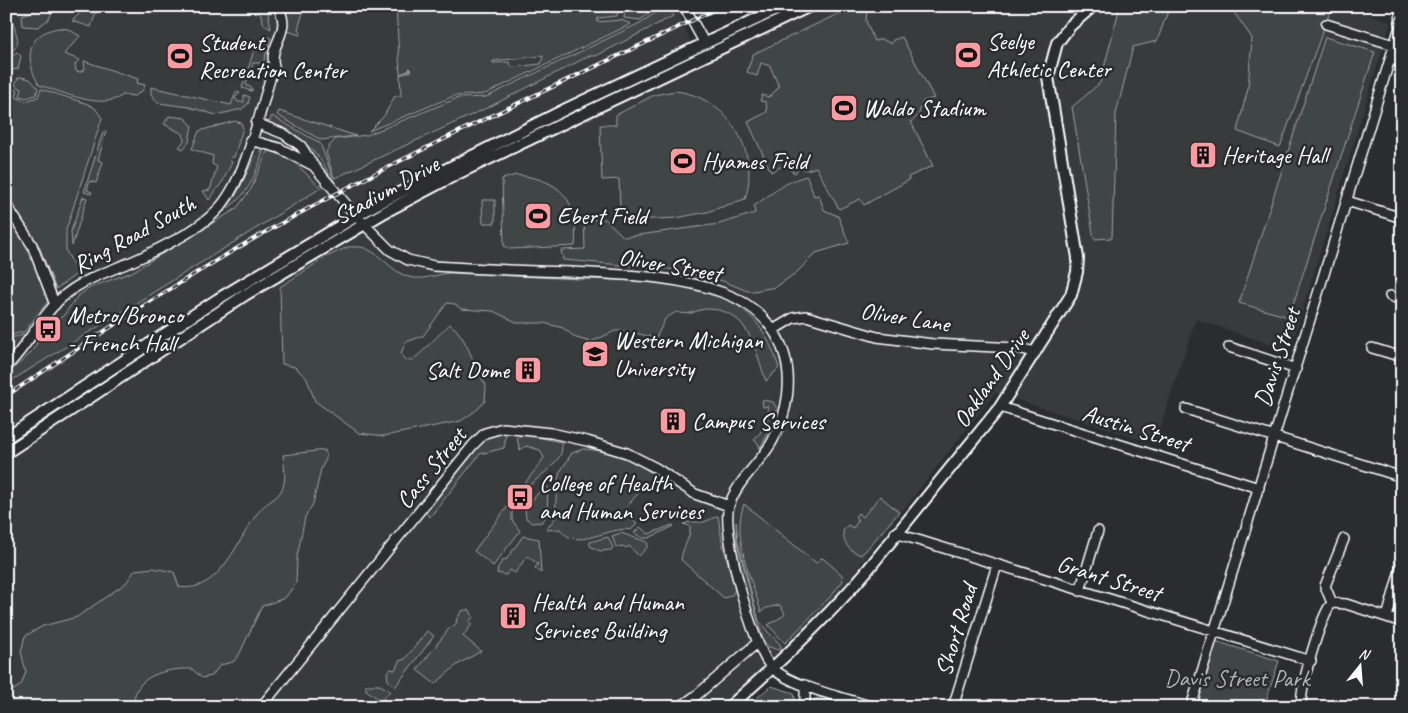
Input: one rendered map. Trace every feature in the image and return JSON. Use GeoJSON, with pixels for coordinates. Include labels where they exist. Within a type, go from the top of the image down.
{"type":"FeatureCollection","features":[{"type":"Feature","properties":{"kind":"main road","name":"Stadium Drive"},"geometry":{"type":"LineString","coordinates":[[6,438],[218,299],[356,216],[530,127],[784,6]]}},
{"type":"Feature","properties":{"kind":"main road","name":"Stadium Drive"},"geometry":{"type":"LineString","coordinates":[[6,453],[245,295],[364,225],[457,174],[810,6]]}},
{"type":"Feature","properties":{"kind":"main road","name":"Oakland Drive"},"geometry":{"type":"LineString","coordinates":[[729,707],[773,668],[842,600],[1000,407],[1071,295],[1078,264],[1049,85],[1049,71],[1057,43],[1064,32],[1093,6]]}},
{"type":"Feature","properties":{"kind":"street","name":"Ring Road South"},"geometry":{"type":"LineString","coordinates":[[6,367],[22,351],[55,305],[85,281],[147,254],[180,237],[213,214],[226,199],[239,176],[274,66],[272,60],[283,31],[282,16],[276,6]]}},
{"type":"Feature","properties":{"kind":"street"},"geometry":{"type":"LineString","coordinates":[[684,6],[705,44]]}},
{"type":"Feature","properties":{"kind":"street","name":"Davis Street"},"geometry":{"type":"LineString","coordinates":[[1191,707],[1402,20]]}},
{"type":"Feature","properties":{"kind":"street"},"geometry":{"type":"LineString","coordinates":[[1326,24],[1394,45]]}},
{"type":"Feature","properties":{"kind":"street"},"geometry":{"type":"LineString","coordinates":[[1390,58],[1402,62]]}},
{"type":"Feature","properties":{"kind":"street","name":"Oliver Street"},"geometry":{"type":"LineString","coordinates":[[256,123],[279,131],[293,139],[301,146],[312,165],[364,225],[390,250],[420,265],[608,274],[679,282],[723,293],[735,298],[767,320],[784,351],[788,368],[789,386],[785,411],[772,442],[738,488],[729,506],[729,542],[757,643],[773,668]]}},
{"type":"Feature","properties":{"kind":"street","name":"Oliver Street"},"geometry":{"type":"LineString","coordinates":[[250,140],[279,148],[312,165]]}},
{"type":"Feature","properties":{"kind":"street"},"geometry":{"type":"LineString","coordinates":[[1347,201],[1402,218]]}},
{"type":"Feature","properties":{"kind":"street"},"geometry":{"type":"LineString","coordinates":[[6,204],[32,245],[55,305]]}},
{"type":"Feature","properties":{"kind":"street"},"geometry":{"type":"LineString","coordinates":[[1390,296],[1402,300]]}},
{"type":"Feature","properties":{"kind":"street","name":"Oliver Lane"},"geometry":{"type":"LineString","coordinates":[[773,330],[793,318],[806,316],[877,337],[932,344],[1017,348],[1036,352]]}},
{"type":"Feature","properties":{"kind":"street"},"geometry":{"type":"LineString","coordinates":[[1229,347],[1296,369]]}},
{"type":"Feature","properties":{"kind":"street"},"geometry":{"type":"LineString","coordinates":[[1372,348],[1402,356]]}},
{"type":"Feature","properties":{"kind":"street","name":"Austin Street"},"geometry":{"type":"LineString","coordinates":[[1000,407],[1259,488]]}},
{"type":"Feature","properties":{"kind":"street"},"geometry":{"type":"LineString","coordinates":[[1186,408],[1402,477]]}},
{"type":"Feature","properties":{"kind":"street","name":"Cass Street"},"geometry":{"type":"LineString","coordinates":[[261,707],[473,445],[490,431],[503,428],[550,433],[609,446],[649,464],[695,494],[729,506]]}},
{"type":"Feature","properties":{"kind":"street"},"geometry":{"type":"LineString","coordinates":[[1080,591],[1098,531]]}},
{"type":"Feature","properties":{"kind":"street","name":"Grant Street"},"geometry":{"type":"LineString","coordinates":[[895,533],[1311,661]]}},
{"type":"Feature","properties":{"kind":"street"},"geometry":{"type":"LineString","coordinates":[[1332,603],[1326,586],[1344,539]]}},
{"type":"Feature","properties":{"kind":"street"},"geometry":{"type":"LineString","coordinates":[[1386,617],[1402,563]]}},
{"type":"Feature","properties":{"kind":"street","name":"Short Road"},"geometry":{"type":"LineString","coordinates":[[953,707],[997,565]]}},
{"type":"Feature","properties":{"kind":"street"},"geometry":{"type":"LineString","coordinates":[[1332,603],[1346,604],[1402,622]]}},
{"type":"Feature","properties":{"kind":"street"},"geometry":{"type":"LineString","coordinates":[[1302,707],[1302,692],[1326,612],[1332,603]]}},
{"type":"Feature","properties":{"kind":"street"},"geometry":{"type":"LineString","coordinates":[[680,707],[697,695],[757,643]]}},
{"type":"Feature","properties":{"kind":"street"},"geometry":{"type":"LineString","coordinates":[[773,668],[805,685],[873,707]]}},
{"type":"Feature","properties":{"kind":"street"},"geometry":{"type":"LineString","coordinates":[[805,685],[805,707]]}},
{"type":"Feature","properties":{"kind":"shaded area","name":"Western Michigan University"},"geometry":{"type":"Polygon","coordinates":[[[6,6],[676,6],[700,63],[824,6],[1347,6],[1391,22],[1290,351],[1196,319],[1164,415],[1158,440],[1139,439],[995,393],[838,593],[780,653],[719,707],[6,707],[6,6]]]}},
{"type":"Feature","properties":{"kind":"green space"},"geometry":{"type":"Polygon","coordinates":[[[38,6],[54,6],[49,19],[38,27],[23,26],[22,15],[32,12],[38,6]]]}},
{"type":"Feature","properties":{"kind":"green space"},"geometry":{"type":"Polygon","coordinates":[[[87,6],[98,6],[91,27],[72,21],[87,6]]]}},
{"type":"Feature","properties":{"kind":"green space"},"geometry":{"type":"Polygon","coordinates":[[[258,6],[267,6],[271,29],[264,25],[258,6]]]}},
{"type":"Feature","properties":{"kind":"green space"},"geometry":{"type":"Polygon","coordinates":[[[284,6],[305,6],[298,29],[301,31],[300,35],[287,31],[284,6]]]}},
{"type":"Feature","properties":{"kind":"green space"},"geometry":{"type":"Polygon","coordinates":[[[396,6],[611,6],[611,12],[618,11],[617,16],[598,18],[597,22],[621,20],[631,24],[485,94],[454,96],[369,131],[384,116],[395,96],[401,96],[400,75],[411,71],[409,68],[410,70],[400,74],[396,6]],[[543,56],[493,61],[493,63],[509,62],[512,67],[541,64],[543,56]]]}},
{"type":"Feature","properties":{"kind":"green space"},"geometry":{"type":"Polygon","coordinates":[[[629,6],[661,6],[640,20],[624,18],[625,11],[629,10],[629,6]]]}},
{"type":"Feature","properties":{"kind":"green space"},"geometry":{"type":"Polygon","coordinates":[[[666,6],[670,6],[673,16],[596,56],[589,56],[491,106],[335,178],[333,175],[326,152],[336,139],[367,135],[458,98],[486,97],[640,23],[666,6]]]}},
{"type":"Feature","properties":{"kind":"green space","name":"Waldo Stadium"},"geometry":{"type":"Polygon","coordinates":[[[855,6],[873,6],[872,11],[867,9],[866,21],[874,41],[882,39],[891,44],[893,40],[902,37],[934,98],[923,101],[918,116],[911,122],[933,166],[908,177],[909,180],[864,205],[860,199],[839,209],[816,167],[808,170],[799,168],[795,173],[790,170],[794,165],[790,162],[771,172],[748,122],[767,112],[766,102],[760,101],[762,95],[769,97],[779,87],[770,66],[761,63],[757,76],[747,72],[753,54],[855,6]]]}},
{"type":"Feature","properties":{"kind":"green space"},"geometry":{"type":"Polygon","coordinates":[[[1120,6],[1170,6],[1157,41],[1133,47],[1116,114],[1112,238],[1094,239],[1072,107],[1100,83],[1120,6]]]}},
{"type":"Feature","properties":{"kind":"green space"},"geometry":{"type":"Polygon","coordinates":[[[1223,6],[1332,6],[1280,147],[1237,131],[1248,88],[1252,38],[1233,11],[1223,6]]]}},
{"type":"Feature","properties":{"kind":"green space"},"geometry":{"type":"Polygon","coordinates":[[[6,17],[12,20],[18,41],[15,48],[6,57],[6,17]]]}},
{"type":"Feature","properties":{"kind":"green space"},"geometry":{"type":"Polygon","coordinates":[[[58,28],[68,29],[80,36],[64,54],[80,60],[75,64],[76,71],[80,72],[85,69],[84,61],[138,79],[137,83],[145,85],[143,90],[135,96],[123,95],[114,99],[94,101],[39,85],[31,67],[31,50],[39,36],[47,31],[58,28]]]}},
{"type":"Feature","properties":{"kind":"green space"},"geometry":{"type":"Polygon","coordinates":[[[265,36],[271,38],[263,63],[253,63],[246,85],[252,88],[252,91],[242,88],[255,47],[259,48],[265,36]]]}},
{"type":"Feature","properties":{"kind":"green space"},"geometry":{"type":"Polygon","coordinates":[[[1325,37],[1375,52],[1289,317],[1239,303],[1325,37]]]}},
{"type":"Feature","properties":{"kind":"green space"},"geometry":{"type":"Polygon","coordinates":[[[17,52],[21,56],[18,69],[6,71],[6,62],[17,52]]]}},
{"type":"Feature","properties":{"kind":"green space"},"geometry":{"type":"Polygon","coordinates":[[[18,78],[30,79],[38,88],[36,95],[26,98],[20,96],[22,89],[15,85],[18,78]]]}},
{"type":"Feature","properties":{"kind":"green space"},"geometry":{"type":"Polygon","coordinates":[[[6,87],[18,90],[16,97],[26,101],[38,97],[41,89],[88,104],[95,108],[102,118],[66,230],[66,251],[78,273],[56,289],[39,246],[6,195],[6,87]]]}},
{"type":"Feature","properties":{"kind":"green space"},"geometry":{"type":"Polygon","coordinates":[[[151,87],[231,105],[236,92],[240,93],[235,98],[238,102],[244,102],[244,95],[250,97],[248,104],[242,109],[216,115],[189,107],[158,103],[151,94],[151,87]]]}},
{"type":"Feature","properties":{"kind":"green space","name":"Hyames Field"},"geometry":{"type":"Polygon","coordinates":[[[675,91],[693,95],[710,103],[724,114],[735,128],[748,162],[749,180],[745,199],[707,212],[676,218],[635,220],[635,223],[629,224],[618,213],[617,208],[620,207],[619,179],[602,180],[600,125],[616,125],[616,115],[654,95],[675,91]]]}},
{"type":"Feature","properties":{"kind":"green space"},"geometry":{"type":"Polygon","coordinates":[[[279,111],[356,136],[321,140],[277,115],[279,111]]]}},
{"type":"Feature","properties":{"kind":"green space"},"geometry":{"type":"Polygon","coordinates":[[[169,116],[185,118],[192,125],[189,142],[183,149],[179,147],[184,141],[183,134],[164,124],[169,116]]]}},
{"type":"Feature","properties":{"kind":"green space"},"geometry":{"type":"Polygon","coordinates":[[[272,116],[320,143],[335,183],[317,155],[305,143],[292,133],[269,122],[272,116]]]}},
{"type":"Feature","properties":{"kind":"green space"},"geometry":{"type":"Polygon","coordinates":[[[235,121],[241,123],[243,128],[234,157],[231,157],[230,161],[232,162],[223,181],[209,200],[203,191],[210,190],[217,167],[212,164],[213,156],[192,149],[199,131],[235,121]]]}},
{"type":"Feature","properties":{"kind":"green space"},"geometry":{"type":"Polygon","coordinates":[[[106,131],[98,160],[103,162],[96,183],[90,181],[87,190],[92,192],[91,194],[84,192],[103,132],[106,131]]]}},
{"type":"Feature","properties":{"kind":"green space"},"geometry":{"type":"Polygon","coordinates":[[[264,149],[251,183],[245,192],[231,206],[209,220],[231,202],[237,194],[251,164],[259,152],[264,149]]]}},
{"type":"Feature","properties":{"kind":"green space"},"geometry":{"type":"Polygon","coordinates":[[[268,149],[293,161],[321,188],[6,384],[6,375],[30,354],[44,332],[50,333],[60,324],[58,320],[55,321],[63,316],[77,297],[89,288],[132,272],[236,209],[251,189],[268,149]]]}},
{"type":"Feature","properties":{"kind":"green space","name":"Ebert Field"},"geometry":{"type":"Polygon","coordinates":[[[516,175],[545,181],[556,187],[564,195],[574,216],[576,230],[575,246],[509,249],[504,246],[502,179],[516,175]]]}},
{"type":"Feature","properties":{"kind":"green space"},"geometry":{"type":"Polygon","coordinates":[[[807,176],[814,196],[819,195],[824,210],[838,216],[849,243],[816,253],[797,272],[776,287],[747,291],[723,281],[669,269],[563,260],[561,250],[585,249],[584,220],[605,219],[624,237],[719,224],[755,213],[754,206],[773,192],[786,184],[807,176]]]}},
{"type":"Feature","properties":{"kind":"green space"},"geometry":{"type":"Polygon","coordinates":[[[83,197],[87,198],[72,246],[71,231],[83,197]]]}},
{"type":"Feature","properties":{"kind":"green space"},"geometry":{"type":"Polygon","coordinates":[[[482,200],[495,200],[495,223],[483,223],[482,200]]]}},
{"type":"Feature","properties":{"kind":"green space"},"geometry":{"type":"Polygon","coordinates":[[[6,208],[29,246],[49,300],[24,332],[6,339],[6,208]]]}},
{"type":"Feature","properties":{"kind":"green space"},"geometry":{"type":"Polygon","coordinates":[[[348,247],[365,248],[398,272],[414,278],[425,278],[450,273],[636,281],[679,286],[717,295],[741,308],[756,323],[772,348],[779,368],[766,381],[749,334],[734,316],[723,311],[709,309],[686,314],[676,312],[665,319],[656,338],[627,331],[615,331],[591,342],[576,338],[563,328],[544,323],[518,323],[493,311],[461,309],[455,304],[447,303],[423,336],[406,342],[401,353],[404,359],[412,360],[450,324],[462,337],[486,385],[485,401],[478,409],[461,421],[384,436],[359,433],[315,401],[307,379],[295,367],[282,364],[280,287],[326,257],[348,247]]]}},
{"type":"Feature","properties":{"kind":"green space"},"geometry":{"type":"Polygon","coordinates":[[[28,334],[6,360],[6,344],[14,337],[28,334]]]}},
{"type":"Feature","properties":{"kind":"green space"},"geometry":{"type":"Polygon","coordinates":[[[762,400],[773,402],[777,409],[774,422],[760,448],[754,440],[765,426],[769,411],[768,406],[763,407],[762,400]]]}},
{"type":"Feature","properties":{"kind":"green space"},"geometry":{"type":"Polygon","coordinates":[[[501,433],[506,436],[504,448],[480,454],[430,517],[426,513],[480,444],[488,437],[501,433]]]}},
{"type":"Feature","properties":{"kind":"green space"},"geometry":{"type":"Polygon","coordinates":[[[523,434],[561,442],[562,451],[549,469],[519,497],[513,508],[512,520],[520,531],[493,566],[474,551],[544,458],[540,450],[526,446],[520,450],[517,438],[523,434]]]}},
{"type":"Feature","properties":{"kind":"green space"},"geometry":{"type":"Polygon","coordinates":[[[583,449],[602,451],[621,457],[640,465],[655,476],[656,481],[649,489],[644,486],[626,508],[633,515],[630,519],[637,524],[631,530],[613,531],[584,539],[575,539],[567,536],[560,529],[546,530],[555,518],[557,482],[560,472],[572,453],[583,449]]]}},
{"type":"Feature","properties":{"kind":"green space"},"geometry":{"type":"Polygon","coordinates":[[[325,450],[326,459],[321,469],[313,504],[305,517],[297,557],[296,583],[285,598],[262,606],[239,655],[233,662],[220,665],[212,676],[202,678],[192,669],[172,670],[153,676],[138,687],[134,707],[6,707],[6,691],[12,691],[21,685],[26,672],[21,652],[25,636],[43,626],[77,617],[126,583],[135,570],[153,568],[174,572],[179,587],[194,587],[207,582],[218,573],[227,561],[260,510],[280,492],[284,485],[285,477],[283,455],[325,450]]]}},
{"type":"Feature","properties":{"kind":"green space"},"geometry":{"type":"Polygon","coordinates":[[[544,486],[548,487],[547,515],[542,522],[532,523],[526,518],[525,509],[544,486]]]}},
{"type":"Feature","properties":{"kind":"green space"},"geometry":{"type":"Polygon","coordinates":[[[880,496],[899,512],[861,555],[848,546],[844,539],[843,531],[848,525],[853,528],[858,521],[855,517],[858,513],[863,517],[880,496]]]}},
{"type":"Feature","properties":{"kind":"green space"},"geometry":{"type":"Polygon","coordinates":[[[744,504],[816,563],[821,558],[824,559],[842,575],[843,581],[829,598],[785,643],[768,625],[785,614],[780,605],[766,608],[761,612],[748,572],[741,544],[740,530],[744,504]]]}},
{"type":"Feature","properties":{"kind":"green space"},"geometry":{"type":"Polygon","coordinates":[[[718,516],[722,541],[735,590],[732,595],[724,598],[681,560],[690,531],[690,526],[683,524],[704,522],[718,516]]]}},
{"type":"Feature","properties":{"kind":"green space"},"geometry":{"type":"Polygon","coordinates":[[[736,521],[738,542],[759,621],[780,644],[781,648],[779,650],[769,647],[763,640],[737,543],[736,521]]]}},
{"type":"Feature","properties":{"kind":"green space"},"geometry":{"type":"Polygon","coordinates":[[[672,525],[674,526],[649,538],[642,538],[634,533],[640,527],[649,534],[672,525]]]}},
{"type":"Feature","properties":{"kind":"green space"},"geometry":{"type":"Polygon","coordinates":[[[621,533],[647,542],[648,546],[639,556],[629,546],[626,548],[623,546],[616,547],[612,536],[621,533]]]}},
{"type":"Feature","properties":{"kind":"green space"},"geometry":{"type":"Polygon","coordinates":[[[523,536],[539,539],[541,573],[535,568],[538,564],[527,556],[515,573],[510,570],[506,575],[497,573],[498,567],[504,559],[506,560],[523,536]]]}},
{"type":"Feature","properties":{"kind":"green space"},"geometry":{"type":"Polygon","coordinates":[[[608,537],[613,548],[611,550],[600,551],[590,546],[590,542],[608,537]]]}},
{"type":"Feature","properties":{"kind":"green space"},"geometry":{"type":"Polygon","coordinates":[[[469,609],[473,617],[469,622],[472,624],[463,636],[481,651],[457,665],[435,684],[417,670],[451,626],[453,627],[457,622],[456,620],[462,611],[469,609]]]}},
{"type":"Feature","properties":{"kind":"green space"},"geometry":{"type":"Polygon","coordinates":[[[427,631],[434,636],[395,687],[388,680],[387,672],[391,669],[395,670],[399,661],[405,659],[427,631]]]}},
{"type":"Feature","properties":{"kind":"green space","name":"Davis Street Park"},"geometry":{"type":"Polygon","coordinates":[[[1215,641],[1279,661],[1264,707],[1209,707],[1197,704],[1215,641]]]}},
{"type":"Feature","properties":{"kind":"green space"},"geometry":{"type":"Polygon","coordinates":[[[366,685],[380,685],[390,691],[381,701],[366,690],[366,685]]]}},
{"type":"Feature","properties":{"kind":"green space"},"geometry":{"type":"Polygon","coordinates":[[[771,686],[794,693],[796,707],[746,707],[771,686]]]}},
{"type":"Feature","properties":{"kind":"green space"},"geometry":{"type":"Polygon","coordinates":[[[825,697],[858,707],[810,707],[815,699],[825,697]]]}},
{"type":"Feature","properties":{"kind":"railway"},"geometry":{"type":"LineString","coordinates":[[6,396],[112,326],[254,238],[398,162],[722,6]]}},
{"type":"Feature","properties":{"kind":"place","name":"Seelye Athletic Center"},"geometry":{"type":"Point","coordinates":[968,55]}},
{"type":"Feature","properties":{"kind":"place","name":"Student Recreation Center"},"geometry":{"type":"Point","coordinates":[180,56]}},
{"type":"Feature","properties":{"kind":"place","name":"Waldo Stadium"},"geometry":{"type":"Point","coordinates":[844,108]}},
{"type":"Feature","properties":{"kind":"place","name":"Heritage Hall"},"geometry":{"type":"Point","coordinates":[1203,155]}},
{"type":"Feature","properties":{"kind":"place","name":"Hyames Field"},"geometry":{"type":"Point","coordinates":[683,161]}},
{"type":"Feature","properties":{"kind":"place","name":"Ebert Field"},"geometry":{"type":"Point","coordinates":[538,216]}},
{"type":"Feature","properties":{"kind":"place","name":"Metro/Bronco - French Hall"},"geometry":{"type":"Point","coordinates":[48,329]}},
{"type":"Feature","properties":{"kind":"place","name":"Western Michigan University"},"geometry":{"type":"Point","coordinates":[595,354]}},
{"type":"Feature","properties":{"kind":"place","name":"Salt Dome"},"geometry":{"type":"Point","coordinates":[528,370]}},
{"type":"Feature","properties":{"kind":"place","name":"Campus Services"},"geometry":{"type":"Point","coordinates":[673,421]}},
{"type":"Feature","properties":{"kind":"place","name":"College of Health and Human Services"},"geometry":{"type":"Point","coordinates":[520,497]}},
{"type":"Feature","properties":{"kind":"place","name":"Health and Human Services Building"},"geometry":{"type":"Point","coordinates":[513,616]}}]}
